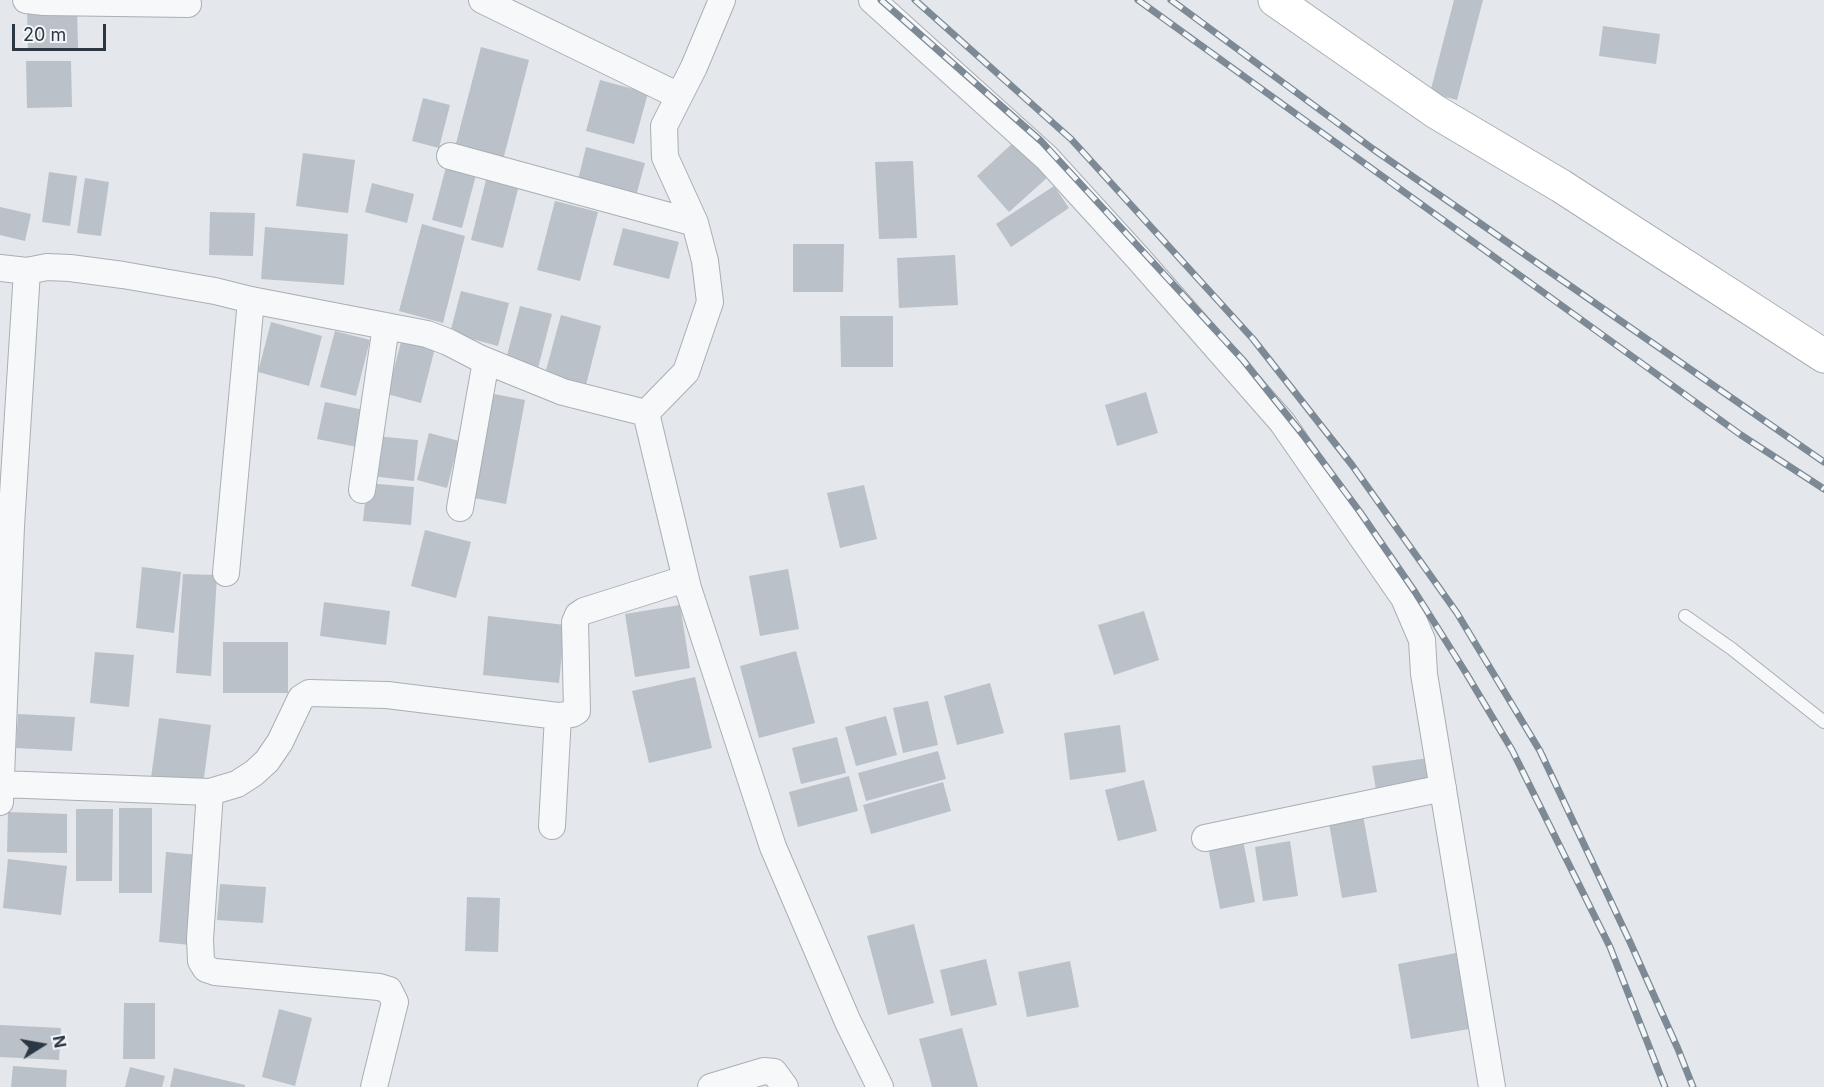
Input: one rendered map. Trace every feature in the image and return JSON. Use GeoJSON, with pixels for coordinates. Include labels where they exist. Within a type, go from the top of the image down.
{"type":"FeatureCollection","features":[{"type":"Feature","properties":{"kind":"street"},"geometry":{"type":"LineString","coordinates":[[26,0],[188,4]]}},
{"type":"Feature","properties":{"kind":"street"},"geometry":{"type":"LineString","coordinates":[[482,0],[679,96]]}},
{"type":"Feature","properties":{"kind":"street"},"geometry":{"type":"LineString","coordinates":[[646,413],[686,372],[711,302],[705,261],[695,224],[665,157],[664,126],[722,0]]}},
{"type":"Feature","properties":{"kind":"street"},"geometry":{"type":"LineString","coordinates":[[872,0],[1047,158],[1138,258],[1282,422],[1404,598],[1422,640],[1424,675],[1491,1087]]}},
{"type":"Feature","properties":{"kind":"street"},"geometry":{"type":"LineString","coordinates":[[1275,0],[1436,112],[1561,186],[1824,356]]}},
{"type":"Feature","properties":{"kind":"street"},"geometry":{"type":"LineString","coordinates":[[450,156],[695,224]]}},
{"type":"Feature","properties":{"kind":"street"},"geometry":{"type":"LineString","coordinates":[[0,268],[27,271],[47,267],[70,268],[215,291],[427,334],[563,392],[646,413]]}},
{"type":"Feature","properties":{"kind":"street"},"geometry":{"type":"LineString","coordinates":[[27,271],[6,525],[1,790],[210,792],[237,784],[267,761],[280,742],[301,698],[309,693],[387,696],[558,716],[572,714],[577,711],[575,622],[578,615],[584,610],[685,579]]}},
{"type":"Feature","properties":{"kind":"street"},"geometry":{"type":"LineString","coordinates":[[226,573],[251,300]]}},
{"type":"Feature","properties":{"kind":"street"},"geometry":{"type":"LineString","coordinates":[[362,490],[386,326]]}},
{"type":"Feature","properties":{"kind":"street"},"geometry":{"type":"LineString","coordinates":[[460,508],[486,361]]}},
{"type":"Feature","properties":{"kind":"street"},"geometry":{"type":"LineString","coordinates":[[646,413],[685,579],[773,847],[848,1022],[880,1087]]}},
{"type":"Feature","properties":{"kind":"street"},"geometry":{"type":"LineString","coordinates":[[552,826],[558,716]]}},
{"type":"Feature","properties":{"kind":"street"},"geometry":{"type":"LineString","coordinates":[[1205,838],[1443,788]]}},
{"type":"Feature","properties":{"kind":"street"},"geometry":{"type":"LineString","coordinates":[[210,792],[200,939],[201,961],[206,969],[215,972],[379,987],[389,990],[395,1002],[374,1087]]}},
{"type":"Feature","properties":{"kind":"street"},"geometry":{"type":"LineString","coordinates":[[711,1087],[764,1071],[774,1072],[785,1087]]}},
{"type":"Feature","properties":{"kind":"lane"},"geometry":{"type":"LineString","coordinates":[[1685,616],[1732,649],[1824,722]]}},
{"type":"Feature","properties":{"kind":"building"},"geometry":{"type":"Polygon","coordinates":[[[1454,0],[1483,0],[1457,100],[1430,93],[1454,0]]]}},
{"type":"Feature","properties":{"kind":"building"},"geometry":{"type":"Polygon","coordinates":[[[77,7],[78,48],[28,49],[27,8],[77,7]]]}},
{"type":"Feature","properties":{"kind":"building"},"geometry":{"type":"Polygon","coordinates":[[[1603,26],[1660,34],[1656,64],[1599,56],[1603,26]]]}},
{"type":"Feature","properties":{"kind":"building"},"geometry":{"type":"Polygon","coordinates":[[[481,47],[529,60],[503,160],[455,147],[481,47]]]}},
{"type":"Feature","properties":{"kind":"building"},"geometry":{"type":"Polygon","coordinates":[[[26,61],[71,61],[72,107],[27,108],[26,61]]]}},
{"type":"Feature","properties":{"kind":"building"},"geometry":{"type":"Polygon","coordinates":[[[600,80],[648,93],[634,144],[586,131],[600,80]]]}},
{"type":"Feature","properties":{"kind":"building"},"geometry":{"type":"Polygon","coordinates":[[[423,98],[450,105],[439,148],[412,141],[423,98]]]}},
{"type":"Feature","properties":{"kind":"building"},"geometry":{"type":"Polygon","coordinates":[[[1016,140],[1049,176],[1009,212],[977,176],[1016,140]]]}},
{"type":"Feature","properties":{"kind":"building"},"geometry":{"type":"Polygon","coordinates":[[[586,147],[645,163],[636,196],[578,180],[586,147]]]}},
{"type":"Feature","properties":{"kind":"building"},"geometry":{"type":"Polygon","coordinates":[[[303,153],[355,160],[348,213],[296,206],[303,153]]]}},
{"type":"Feature","properties":{"kind":"building"},"geometry":{"type":"Polygon","coordinates":[[[913,161],[917,238],[879,239],[875,162],[913,161]]]}},
{"type":"Feature","properties":{"kind":"building"},"geometry":{"type":"Polygon","coordinates":[[[446,167],[476,175],[462,228],[432,220],[446,167]]]}},
{"type":"Feature","properties":{"kind":"building"},"geometry":{"type":"Polygon","coordinates":[[[49,172],[77,176],[70,226],[42,222],[49,172]]]}},
{"type":"Feature","properties":{"kind":"building"},"geometry":{"type":"Polygon","coordinates":[[[487,176],[519,185],[503,248],[471,240],[487,176]]]}},
{"type":"Feature","properties":{"kind":"building"},"geometry":{"type":"Polygon","coordinates":[[[85,178],[109,182],[101,236],[77,233],[85,178]]]}},
{"type":"Feature","properties":{"kind":"building"},"geometry":{"type":"Polygon","coordinates":[[[372,183],[414,194],[407,223],[365,212],[372,183]]]}},
{"type":"Feature","properties":{"kind":"building"},"geometry":{"type":"Polygon","coordinates":[[[1054,186],[1069,208],[1011,247],[996,224],[1054,186]]]}},
{"type":"Feature","properties":{"kind":"building"},"geometry":{"type":"Polygon","coordinates":[[[555,201],[598,212],[580,281],[537,270],[555,201]]]}},
{"type":"Feature","properties":{"kind":"building"},"geometry":{"type":"Polygon","coordinates":[[[0,207],[31,214],[25,241],[0,235],[0,207]]]}},
{"type":"Feature","properties":{"kind":"building"},"geometry":{"type":"Polygon","coordinates":[[[210,212],[255,213],[253,256],[209,255],[210,212]]]}},
{"type":"Feature","properties":{"kind":"building"},"geometry":{"type":"Polygon","coordinates":[[[422,224],[465,236],[443,323],[399,311],[422,224]]]}},
{"type":"Feature","properties":{"kind":"building"},"geometry":{"type":"Polygon","coordinates":[[[265,227],[348,234],[344,285],[261,279],[265,227]]]}},
{"type":"Feature","properties":{"kind":"building"},"geometry":{"type":"Polygon","coordinates":[[[623,228],[679,242],[669,279],[613,265],[623,228]]]}},
{"type":"Feature","properties":{"kind":"building"},"geometry":{"type":"Polygon","coordinates":[[[793,244],[844,244],[843,292],[793,292],[793,244]]]}},
{"type":"Feature","properties":{"kind":"building"},"geometry":{"type":"Polygon","coordinates":[[[955,255],[958,305],[899,308],[897,258],[955,255]]]}},
{"type":"Feature","properties":{"kind":"building"},"geometry":{"type":"Polygon","coordinates":[[[461,291],[509,303],[498,346],[450,333],[461,291]]]}},
{"type":"Feature","properties":{"kind":"building"},"geometry":{"type":"Polygon","coordinates":[[[520,306],[552,314],[537,372],[505,363],[520,306]]]}},
{"type":"Feature","properties":{"kind":"building"},"geometry":{"type":"Polygon","coordinates":[[[561,315],[601,326],[586,385],[545,374],[561,315]]]}},
{"type":"Feature","properties":{"kind":"building"},"geometry":{"type":"Polygon","coordinates":[[[840,316],[893,316],[893,367],[841,367],[840,316]]]}},
{"type":"Feature","properties":{"kind":"building"},"geometry":{"type":"Polygon","coordinates":[[[271,322],[322,336],[309,386],[258,372],[271,322]]]}},
{"type":"Feature","properties":{"kind":"building"},"geometry":{"type":"Polygon","coordinates":[[[335,331],[370,340],[356,396],[320,387],[335,331]]]}},
{"type":"Feature","properties":{"kind":"building"},"geometry":{"type":"Polygon","coordinates":[[[403,335],[436,344],[421,403],[387,394],[403,335]]]}},
{"type":"Feature","properties":{"kind":"building"},"geometry":{"type":"Polygon","coordinates":[[[1146,392],[1158,433],[1117,446],[1105,405],[1146,392]]]}},
{"type":"Feature","properties":{"kind":"building"},"geometry":{"type":"Polygon","coordinates":[[[489,393],[525,400],[506,504],[469,497],[489,393]]]}},
{"type":"Feature","properties":{"kind":"building"},"geometry":{"type":"Polygon","coordinates":[[[325,402],[364,410],[357,447],[317,439],[325,402]]]}},
{"type":"Feature","properties":{"kind":"building"},"geometry":{"type":"Polygon","coordinates":[[[429,433],[459,441],[447,488],[417,480],[429,433]]]}},
{"type":"Feature","properties":{"kind":"building"},"geometry":{"type":"Polygon","coordinates":[[[375,436],[418,440],[414,481],[371,476],[375,436]]]}},
{"type":"Feature","properties":{"kind":"building"},"geometry":{"type":"Polygon","coordinates":[[[367,483],[414,487],[411,525],[363,521],[367,483]]]}},
{"type":"Feature","properties":{"kind":"building"},"geometry":{"type":"Polygon","coordinates":[[[864,485],[877,539],[840,548],[827,493],[864,485]]]}},
{"type":"Feature","properties":{"kind":"building"},"geometry":{"type":"Polygon","coordinates":[[[425,530],[471,542],[456,598],[411,586],[425,530]]]}},
{"type":"Feature","properties":{"kind":"building"},"geometry":{"type":"Polygon","coordinates":[[[142,567],[181,572],[174,633],[136,628],[142,567]]]}},
{"type":"Feature","properties":{"kind":"building"},"geometry":{"type":"Polygon","coordinates":[[[788,569],[799,629],[760,636],[749,576],[788,569]]]}},
{"type":"Feature","properties":{"kind":"building"},"geometry":{"type":"Polygon","coordinates":[[[183,574],[217,575],[211,676],[176,673],[183,574]]]}},
{"type":"Feature","properties":{"kind":"building"},"geometry":{"type":"Polygon","coordinates":[[[324,602],[390,611],[386,645],[320,636],[324,602]]]}},
{"type":"Feature","properties":{"kind":"building"},"geometry":{"type":"Polygon","coordinates":[[[680,605],[690,668],[635,677],[625,614],[680,605]]]}},
{"type":"Feature","properties":{"kind":"building"},"geometry":{"type":"Polygon","coordinates":[[[1144,611],[1159,660],[1114,675],[1098,625],[1144,611]]]}},
{"type":"Feature","properties":{"kind":"building"},"geometry":{"type":"Polygon","coordinates":[[[488,616],[565,625],[559,683],[483,675],[488,616]]]}},
{"type":"Feature","properties":{"kind":"building"},"geometry":{"type":"Polygon","coordinates":[[[223,642],[288,642],[288,693],[223,693],[223,642]]]}},
{"type":"Feature","properties":{"kind":"building"},"geometry":{"type":"Polygon","coordinates":[[[796,651],[815,723],[759,738],[740,666],[796,651]]]}},
{"type":"Feature","properties":{"kind":"building"},"geometry":{"type":"Polygon","coordinates":[[[95,652],[134,655],[129,707],[90,703],[95,652]]]}},
{"type":"Feature","properties":{"kind":"building"},"geometry":{"type":"Polygon","coordinates":[[[695,677],[712,748],[649,763],[632,691],[695,677]]]}},
{"type":"Feature","properties":{"kind":"building"},"geometry":{"type":"Polygon","coordinates":[[[990,683],[1004,733],[957,745],[944,696],[990,683]]]}},
{"type":"Feature","properties":{"kind":"building"},"geometry":{"type":"Polygon","coordinates":[[[928,701],[938,745],[903,753],[893,708],[928,701]]]}},
{"type":"Feature","properties":{"kind":"building"},"geometry":{"type":"Polygon","coordinates":[[[18,714],[75,717],[72,751],[16,748],[18,714]]]}},
{"type":"Feature","properties":{"kind":"building"},"geometry":{"type":"Polygon","coordinates":[[[886,716],[897,755],[856,766],[845,727],[886,716]]]}},
{"type":"Feature","properties":{"kind":"building"},"geometry":{"type":"Polygon","coordinates":[[[159,718],[211,725],[203,785],[151,778],[159,718]]]}},
{"type":"Feature","properties":{"kind":"building"},"geometry":{"type":"Polygon","coordinates":[[[1120,725],[1126,772],[1070,780],[1064,733],[1120,725]]]}},
{"type":"Feature","properties":{"kind":"building"},"geometry":{"type":"Polygon","coordinates":[[[837,737],[846,773],[801,784],[792,748],[837,737]]]}},
{"type":"Feature","properties":{"kind":"building"},"geometry":{"type":"Polygon","coordinates":[[[938,751],[946,779],[866,801],[858,773],[938,751]]]}},
{"type":"Feature","properties":{"kind":"building"},"geometry":{"type":"Polygon","coordinates":[[[1435,757],[1440,786],[1377,796],[1372,766],[1435,757]]]}},
{"type":"Feature","properties":{"kind":"building"},"geometry":{"type":"Polygon","coordinates":[[[849,776],[858,811],[798,827],[789,792],[849,776]]]}},
{"type":"Feature","properties":{"kind":"building"},"geometry":{"type":"Polygon","coordinates":[[[1144,780],[1157,831],[1118,841],[1105,790],[1144,780]]]}},
{"type":"Feature","properties":{"kind":"building"},"geometry":{"type":"Polygon","coordinates":[[[943,782],[951,811],[871,834],[863,805],[943,782]]]}},
{"type":"Feature","properties":{"kind":"building"},"geometry":{"type":"Polygon","coordinates":[[[119,808],[152,808],[152,893],[119,893],[119,808]]]}},
{"type":"Feature","properties":{"kind":"building"},"geometry":{"type":"Polygon","coordinates":[[[76,809],[113,809],[112,881],[76,881],[76,809]]]}},
{"type":"Feature","properties":{"kind":"building"},"geometry":{"type":"Polygon","coordinates":[[[1362,810],[1377,892],[1342,898],[1328,817],[1362,810]]]}},
{"type":"Feature","properties":{"kind":"building"},"geometry":{"type":"Polygon","coordinates":[[[8,812],[67,814],[67,853],[7,852],[8,812]]]}},
{"type":"Feature","properties":{"kind":"building"},"geometry":{"type":"Polygon","coordinates":[[[1243,840],[1255,902],[1220,909],[1208,847],[1243,840]]]}},
{"type":"Feature","properties":{"kind":"building"},"geometry":{"type":"Polygon","coordinates":[[[1290,841],[1298,896],[1263,901],[1255,847],[1290,841]]]}},
{"type":"Feature","properties":{"kind":"building"},"geometry":{"type":"Polygon","coordinates":[[[166,852],[198,855],[191,945],[159,942],[166,852]]]}},
{"type":"Feature","properties":{"kind":"building"},"geometry":{"type":"Polygon","coordinates":[[[8,859],[67,866],[61,915],[3,908],[8,859]]]}},
{"type":"Feature","properties":{"kind":"building"},"geometry":{"type":"Polygon","coordinates":[[[220,884],[266,887],[263,923],[217,920],[220,884]]]}},
{"type":"Feature","properties":{"kind":"building"},"geometry":{"type":"Polygon","coordinates":[[[467,897],[500,898],[498,952],[465,951],[467,897]]]}},
{"type":"Feature","properties":{"kind":"building"},"geometry":{"type":"Polygon","coordinates":[[[914,924],[934,1003],[888,1015],[867,936],[914,924]]]}},
{"type":"Feature","properties":{"kind":"building"},"geometry":{"type":"Polygon","coordinates":[[[1456,953],[1469,1029],[1411,1039],[1398,964],[1456,953]]]}},
{"type":"Feature","properties":{"kind":"building"},"geometry":{"type":"Polygon","coordinates":[[[986,959],[997,1005],[951,1016],[940,970],[986,959]]]}},
{"type":"Feature","properties":{"kind":"building"},"geometry":{"type":"Polygon","coordinates":[[[1070,961],[1079,1007],[1027,1017],[1018,972],[1070,961]]]}},
{"type":"Feature","properties":{"kind":"building"},"geometry":{"type":"Polygon","coordinates":[[[124,1003],[155,1003],[155,1059],[123,1059],[124,1003]]]}},
{"type":"Feature","properties":{"kind":"building"},"geometry":{"type":"Polygon","coordinates":[[[279,1009],[312,1018],[295,1086],[262,1077],[279,1009]]]}},
{"type":"Feature","properties":{"kind":"building"},"geometry":{"type":"Polygon","coordinates":[[[0,1025],[61,1028],[59,1060],[0,1057],[0,1025]]]}},
{"type":"Feature","properties":{"kind":"building"},"geometry":{"type":"Polygon","coordinates":[[[962,1028],[978,1087],[932,1087],[919,1039],[962,1028]]]}},
{"type":"Feature","properties":{"kind":"building"},"geometry":{"type":"Polygon","coordinates":[[[13,1066],[67,1070],[66,1087],[11,1087],[13,1066]]]}},
{"type":"Feature","properties":{"kind":"building"},"geometry":{"type":"Polygon","coordinates":[[[130,1067],[165,1076],[162,1087],[125,1087],[130,1067]]]}},
{"type":"Feature","properties":{"kind":"building"},"geometry":{"type":"Polygon","coordinates":[[[174,1068],[245,1085],[245,1087],[170,1087],[174,1068]]]}},
{"type":"Feature","properties":{"kind":"railway"},"geometry":{"type":"LineString","coordinates":[[881,0],[1041,141],[1243,360],[1360,512],[1415,592],[1512,750],[1610,947],[1665,1087]]}},
{"type":"Feature","properties":{"kind":"railway"},"geometry":{"type":"LineString","coordinates":[[915,0],[1071,139],[1253,339],[1352,465],[1457,613],[1540,751],[1630,942],[1693,1087]]}},
{"type":"Feature","properties":{"kind":"railway"},"geometry":{"type":"LineString","coordinates":[[1138,0],[1741,435],[1824,489]]}},
{"type":"Feature","properties":{"kind":"railway"},"geometry":{"type":"LineString","coordinates":[[1171,0],[1373,149],[1824,462]]}}]}
